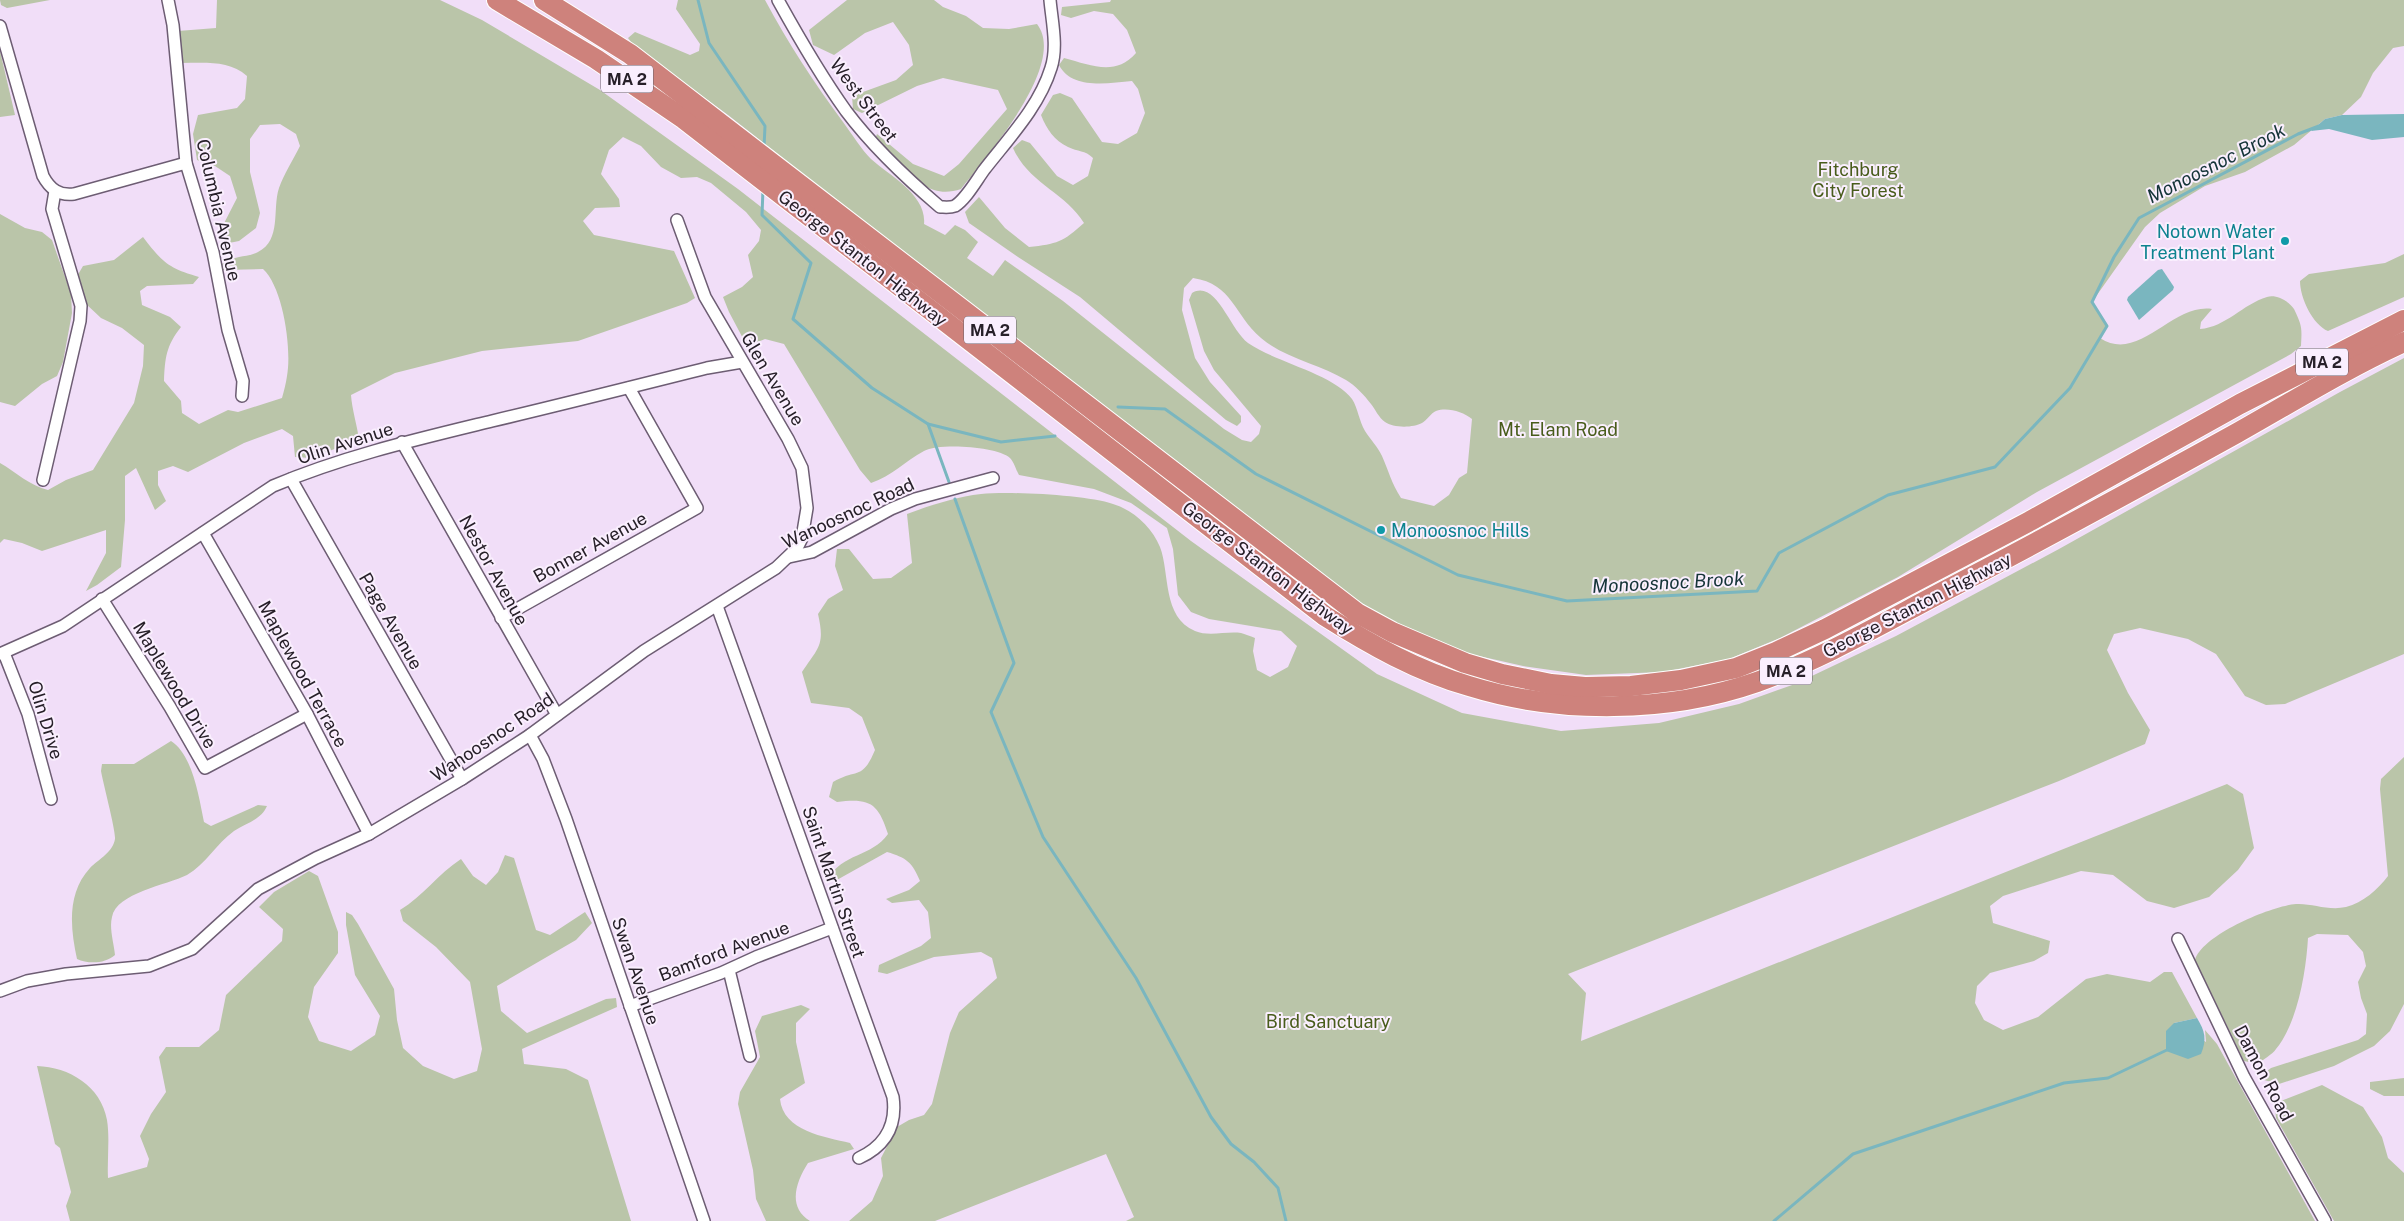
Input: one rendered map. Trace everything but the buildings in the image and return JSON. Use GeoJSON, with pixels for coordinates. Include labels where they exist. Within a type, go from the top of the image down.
{"type":"FeatureCollection","features":[{"type":"Feature","properties":{"kind":"highway","name":"George Stanton Highway"},"geometry":{"type":"LineString","coordinates":[[497,0],[641,88],[750,170],[1326,616],[1365,641],[1395,657],[1458,682],[1498,694],[1560,703],[1622,706],[1683,701],[1746,686],[1788,670],[1829,651],[2074,523],[2404,342]]}},
{"type":"Feature","properties":{"kind":"highway","name":"George Stanton Highway"},"geometry":{"type":"LineString","coordinates":[[544,0],[630,54],[1357,613],[1410,640],[1465,663],[1502,674],[1551,684],[1613,687],[1669,682],[1725,671],[1771,654],[1825,629],[2013,530],[2240,404],[2404,320]]}},
{"type":"Feature","properties":{"kind":"street","name":"Columbia Avenue"},"geometry":{"type":"LineString","coordinates":[[168,0],[173,25],[186,163],[213,252],[228,330],[243,381],[242,396]]}},
{"type":"Feature","properties":{"kind":"street","name":"West Street"},"geometry":{"type":"LineString","coordinates":[[778,0],[816,67],[847,112],[903,175],[940,207],[955,206],[969,190],[1010,138],[1043,87],[1052,67],[1054,45],[1050,0]]}},
{"type":"Feature","properties":{"kind":"street"},"geometry":{"type":"LineString","coordinates":[[0,26],[43,176],[55,190],[65,194],[74,194],[186,163]]}},
{"type":"Feature","properties":{"kind":"street"},"geometry":{"type":"LineString","coordinates":[[44,480],[80,321],[81,306],[52,209],[55,190]]}},
{"type":"Feature","properties":{"kind":"street","name":"Glen Avenue"},"geometry":{"type":"LineString","coordinates":[[677,220],[705,297],[788,439],[804,474],[807,501],[806,521],[800,543],[788,557]]}},
{"type":"Feature","properties":{"kind":"street","name":"Olin Avenue"},"geometry":{"type":"LineString","coordinates":[[2,654],[63,626],[273,486],[290,479],[339,461],[402,442],[707,368],[742,362]]}},
{"type":"Feature","properties":{"kind":"street","name":"Bonner Avenue"},"geometry":{"type":"LineString","coordinates":[[501,618],[697,508],[628,388]]}},
{"type":"Feature","properties":{"kind":"street","name":"Nestor Avenue"},"geometry":{"type":"LineString","coordinates":[[402,442],[557,715]]}},
{"type":"Feature","properties":{"kind":"street","name":"Wanoosnoc Road"},"geometry":{"type":"LineString","coordinates":[[0,991],[45,978],[149,966],[192,949],[258,889],[319,857],[369,834],[462,779],[530,735],[644,651],[718,606],[776,568],[788,557],[812,552],[891,509],[916,499],[993,478]]}},
{"type":"Feature","properties":{"kind":"street","name":"Page Avenue"},"geometry":{"type":"LineString","coordinates":[[290,479],[462,779]]}},
{"type":"Feature","properties":{"kind":"street","name":"Maplewood Terrace"},"geometry":{"type":"LineString","coordinates":[[203,533],[307,714],[369,834]]}},
{"type":"Feature","properties":{"kind":"street","name":"Maplewood Drive"},"geometry":{"type":"LineString","coordinates":[[102,600],[170,707],[205,768],[307,714]]}},
{"type":"Feature","properties":{"kind":"street","name":"Saint Martin Street"},"geometry":{"type":"LineString","coordinates":[[718,606],[893,1097],[895,1111],[888,1136],[877,1147],[859,1158]]}},
{"type":"Feature","properties":{"kind":"street","name":"Olin Drive"},"geometry":{"type":"LineString","coordinates":[[2,654],[28,714],[51,799]]}},
{"type":"Feature","properties":{"kind":"street","name":"Swan Avenue"},"geometry":{"type":"LineString","coordinates":[[530,735],[543,758],[566,819],[704,1221]]}},
{"type":"Feature","properties":{"kind":"street","name":"Bamford Avenue"},"geometry":{"type":"LineString","coordinates":[[630,1006],[729,970],[832,928]]}},
{"type":"Feature","properties":{"kind":"street","name":"Damon Road"},"geometry":{"type":"LineString","coordinates":[[2178,939],[2244,1077],[2325,1221]]}},
{"type":"Feature","properties":{"kind":"street"},"geometry":{"type":"LineString","coordinates":[[729,970],[750,1056]]}},
{"type":"Feature","properties":{"kind":"green space"},"geometry":{"type":"Polygon","coordinates":[[[0,0],[50,0],[7,8],[1,5],[0,0]]]}},
{"type":"Feature","properties":{"kind":"green space","name":"Bird Sanctuary"},"geometry":{"type":"Polygon","coordinates":[[[217,0],[440,0],[482,20],[600,90],[738,189],[1191,541],[1377,674],[1462,713],[1561,731],[1659,723],[1739,704],[1795,684],[1896,636],[2059,549],[2404,358],[2404,654],[2285,704],[2266,705],[2245,696],[2216,654],[2188,639],[2140,628],[2114,634],[2107,650],[2128,693],[2150,730],[2145,744],[2059,781],[1568,974],[1586,993],[1581,1041],[2227,784],[2243,794],[2254,848],[2238,870],[2209,897],[2174,908],[2147,901],[2113,875],[2081,871],[2003,896],[1990,906],[1993,923],[2050,941],[2048,953],[2034,961],[1990,973],[1977,986],[1975,1003],[1984,1020],[2003,1030],[2038,1017],[2086,979],[2107,974],[2150,982],[2164,972],[2172,972],[2197,1018],[2174,1023],[2206,1042],[2205,1030],[2217,1044],[2315,1221],[1126,1221],[1134,1217],[1106,1154],[935,1221],[849,1221],[872,1201],[883,1176],[881,1158],[897,1127],[909,1120],[924,1115],[932,1104],[950,1033],[959,1012],[997,978],[992,958],[981,952],[934,957],[887,974],[878,972],[879,965],[921,946],[931,938],[928,912],[919,900],[892,903],[886,899],[909,890],[920,881],[911,865],[899,856],[887,852],[835,881],[828,879],[841,864],[874,847],[888,834],[880,815],[871,805],[857,801],[837,802],[829,797],[833,782],[862,770],[875,750],[862,717],[849,708],[811,703],[802,672],[819,645],[821,633],[818,614],[828,599],[843,590],[835,566],[837,549],[849,549],[873,579],[891,578],[912,563],[907,514],[962,497],[981,494],[1048,494],[1101,501],[1128,510],[1147,526],[1157,540],[1163,558],[1172,605],[1177,616],[1184,624],[1200,633],[1241,633],[1255,638],[1253,651],[1257,670],[1270,677],[1288,667],[1297,646],[1281,631],[1209,619],[1191,612],[1178,595],[1173,549],[1167,528],[1131,503],[1094,489],[1019,475],[1010,458],[1003,454],[981,448],[967,447],[931,449],[924,451],[879,480],[871,483],[860,470],[784,344],[765,339],[747,346],[729,312],[723,297],[742,287],[753,277],[748,255],[759,241],[761,230],[746,212],[711,183],[697,177],[681,178],[661,167],[641,146],[623,137],[609,150],[601,174],[619,199],[620,207],[595,208],[583,221],[594,235],[674,251],[695,298],[687,303],[578,341],[482,351],[395,373],[351,395],[359,440],[310,458],[295,457],[293,436],[282,429],[244,443],[188,472],[173,466],[158,471],[158,485],[166,501],[155,510],[136,468],[125,476],[125,520],[121,567],[86,591],[106,553],[106,530],[42,551],[22,543],[4,539],[0,543],[0,463],[29,482],[48,490],[66,480],[93,470],[134,403],[143,366],[144,345],[122,328],[101,318],[85,303],[76,278],[83,266],[114,260],[143,237],[155,253],[166,263],[199,277],[193,284],[147,286],[140,291],[142,305],[170,317],[181,327],[172,340],[167,352],[164,381],[181,401],[182,413],[199,424],[228,410],[238,412],[282,398],[287,376],[288,350],[281,304],[276,290],[263,269],[223,270],[222,264],[232,259],[258,252],[266,247],[275,223],[279,188],[300,146],[296,134],[280,124],[260,125],[250,139],[250,172],[260,213],[256,228],[239,241],[224,244],[218,235],[237,198],[230,176],[215,166],[197,160],[193,134],[198,115],[237,108],[245,99],[247,76],[225,65],[181,63],[178,31],[216,28],[217,0]]]}},
{"type":"Feature","properties":{"kind":"green space"},"geometry":{"type":"Polygon","coordinates":[[[678,0],[765,0],[822,93],[860,146],[871,159],[914,195],[920,204],[924,224],[945,235],[955,225],[965,230],[978,242],[967,258],[993,276],[1005,260],[1063,301],[1224,429],[1242,440],[1251,442],[1259,434],[1261,426],[1214,370],[1204,351],[1189,300],[1192,293],[1201,291],[1208,293],[1216,299],[1241,337],[1248,343],[1259,350],[1318,375],[1343,390],[1352,399],[1363,427],[1380,453],[1401,498],[1434,506],[1449,495],[1459,478],[1467,473],[1472,419],[1468,416],[1460,412],[1441,410],[1434,412],[1424,422],[1414,426],[1403,427],[1385,422],[1366,398],[1349,382],[1336,374],[1271,345],[1252,329],[1232,302],[1217,287],[1206,281],[1193,278],[1184,288],[1182,310],[1195,358],[1210,382],[1241,416],[1241,422],[1237,426],[1226,420],[1080,297],[969,223],[965,212],[979,197],[1005,228],[1029,247],[1059,241],[1084,223],[1067,203],[1028,171],[1013,148],[1022,140],[1030,143],[1057,176],[1073,185],[1088,176],[1093,158],[1059,141],[1048,130],[1043,120],[1041,115],[1053,95],[1060,93],[1072,98],[1102,142],[1118,144],[1137,133],[1145,113],[1138,89],[1132,81],[1081,82],[1065,73],[1059,65],[1064,58],[1093,66],[1111,67],[1120,65],[1136,53],[1127,30],[1113,14],[1094,11],[1071,18],[1061,15],[1062,7],[1110,2],[1111,0],[2404,0],[2404,46],[2393,48],[2373,73],[2361,97],[2342,115],[2325,119],[2294,145],[2245,172],[2205,186],[2160,213],[2145,227],[2092,302],[2107,326],[2100,338],[2114,344],[2128,344],[2142,339],[2183,315],[2197,310],[2212,309],[2201,322],[2200,329],[2226,320],[2258,300],[2271,296],[2278,297],[2292,306],[2301,327],[2301,346],[2291,354],[2037,492],[1898,577],[1780,638],[1729,659],[1663,672],[1586,675],[1523,666],[1457,651],[1402,628],[1321,578],[1195,475],[878,233],[728,115],[634,46],[628,38],[635,32],[690,55],[699,51],[700,44],[676,9],[678,0]]]}},
{"type":"Feature","properties":{"kind":"green space"},"geometry":{"type":"Polygon","coordinates":[[[847,0],[934,0],[943,7],[966,16],[983,28],[1009,29],[1037,24],[1044,41],[1042,62],[1033,85],[1020,110],[961,189],[944,192],[927,187],[903,168],[875,139],[877,134],[913,164],[944,176],[959,164],[1007,109],[998,90],[943,78],[917,86],[862,113],[853,109],[852,96],[896,80],[913,65],[909,45],[893,22],[865,33],[834,55],[813,45],[809,30],[847,0]]]}},
{"type":"Feature","properties":{"kind":"green space"},"geometry":{"type":"Polygon","coordinates":[[[0,51],[15,115],[0,117],[0,51]]]}},
{"type":"Feature","properties":{"kind":"green space"},"geometry":{"type":"Polygon","coordinates":[[[0,214],[25,228],[42,232],[52,240],[71,294],[72,313],[63,362],[57,376],[42,384],[15,406],[0,402],[0,214]]]}},
{"type":"Feature","properties":{"kind":"green space"},"geometry":{"type":"Polygon","coordinates":[[[2404,254],[2404,297],[2328,331],[2317,323],[2308,310],[2302,295],[2300,281],[2309,274],[2385,263],[2404,254]]]}},
{"type":"Feature","properties":{"kind":"green space"},"geometry":{"type":"Polygon","coordinates":[[[171,741],[179,748],[190,766],[204,822],[211,826],[258,805],[267,806],[261,815],[234,831],[200,865],[187,875],[132,896],[123,902],[116,909],[111,921],[115,955],[106,960],[96,962],[86,962],[77,959],[72,911],[77,888],[90,868],[112,848],[115,839],[101,771],[102,764],[134,764],[171,741]]]}},
{"type":"Feature","properties":{"kind":"green space"},"geometry":{"type":"Polygon","coordinates":[[[2404,757],[2404,1004],[2390,1031],[2374,1046],[2334,1066],[2279,1084],[2264,1080],[2263,1074],[2271,1068],[2358,1040],[2366,1034],[2367,1014],[2358,982],[2366,966],[2363,952],[2348,935],[2317,934],[2308,938],[2300,996],[2290,1025],[2284,1038],[2274,1051],[2258,1064],[2244,1061],[2195,960],[2200,950],[2210,941],[2239,923],[2255,916],[2296,904],[2333,908],[2346,907],[2364,899],[2380,886],[2388,876],[2380,789],[2381,779],[2404,757]]]}},
{"type":"Feature","properties":{"kind":"green space"},"geometry":{"type":"Polygon","coordinates":[[[505,855],[514,858],[536,930],[550,935],[585,912],[592,923],[576,940],[497,986],[501,1011],[527,1033],[606,999],[616,998],[617,1007],[522,1049],[524,1064],[566,1069],[588,1080],[631,1221],[70,1221],[66,1206],[71,1192],[60,1148],[55,1144],[37,1066],[61,1070],[72,1075],[91,1088],[98,1097],[104,1108],[107,1120],[108,1178],[147,1167],[149,1159],[140,1136],[151,1114],[166,1092],[159,1057],[166,1047],[199,1047],[219,1030],[226,995],[282,941],[283,929],[259,907],[274,892],[309,871],[318,876],[338,932],[338,953],[314,987],[308,1017],[319,1041],[351,1051],[375,1035],[380,1016],[355,975],[346,925],[346,912],[352,915],[358,924],[394,989],[397,1020],[403,1048],[423,1066],[454,1079],[477,1071],[482,1049],[470,982],[436,947],[403,921],[400,910],[461,859],[473,876],[486,885],[498,872],[505,855]]]}},
{"type":"Feature","properties":{"kind":"green space"},"geometry":{"type":"Polygon","coordinates":[[[801,1005],[810,1009],[796,1023],[796,1042],[805,1083],[780,1099],[783,1110],[789,1119],[807,1131],[850,1143],[854,1149],[808,1163],[797,1186],[796,1202],[798,1209],[810,1221],[766,1221],[756,1199],[753,1170],[738,1104],[740,1092],[760,1057],[755,1031],[762,1016],[801,1005]]]}},
{"type":"Feature","properties":{"kind":"green space"},"geometry":{"type":"Polygon","coordinates":[[[2404,1078],[2404,1096],[2384,1096],[2370,1089],[2370,1082],[2404,1078]]]}},
{"type":"Feature","properties":{"kind":"green space"},"geometry":{"type":"Polygon","coordinates":[[[2322,1085],[2363,1107],[2382,1137],[2388,1158],[2404,1173],[2404,1221],[2334,1221],[2276,1118],[2275,1107],[2278,1102],[2322,1085]]]}},
{"type":"Feature","properties":{"kind":"shaded area"},"geometry":{"type":"Polygon","coordinates":[[[2404,114],[2404,137],[2372,140],[2329,129],[2311,131],[2325,119],[2342,115],[2404,114]]]}},
{"type":"Feature","properties":{"kind":"shaded area"},"geometry":{"type":"Polygon","coordinates":[[[2162,269],[2174,287],[2173,290],[2139,320],[2127,300],[2128,297],[2158,270],[2162,269]]]}},
{"type":"Feature","properties":{"kind":"shaded area"},"geometry":{"type":"Polygon","coordinates":[[[2197,1018],[2204,1035],[2201,1054],[2188,1059],[2166,1051],[2166,1031],[2174,1023],[2197,1018]]]}},
{"type":"Feature","properties":{"kind":"waterway","name":"Monoosnoc Brook"},"geometry":{"type":"LineString","coordinates":[[698,0],[709,43],[765,126],[764,147]]}},
{"type":"Feature","properties":{"kind":"waterway","name":"Monoosnoc Brook"},"geometry":{"type":"LineString","coordinates":[[1118,407],[1165,409],[1256,474],[1458,575],[1567,601],[1757,591],[1779,553],[1888,495],[1995,467],[2070,388],[2107,326],[2092,302],[2114,257],[2139,218],[2298,134],[2319,126]]}},
{"type":"Feature","properties":{"kind":"waterway","name":"Monoosnoc Brook"},"geometry":{"type":"LineString","coordinates":[[763,189],[762,215],[811,263],[793,319],[872,388],[928,424],[1001,442],[1055,436]]}},
{"type":"Feature","properties":{"kind":"waterway"},"geometry":{"type":"LineString","coordinates":[[928,424],[949,482]]}},
{"type":"Feature","properties":{"kind":"waterway"},"geometry":{"type":"LineString","coordinates":[[955,499],[1014,663],[991,712],[1043,837],[1136,978],[1211,1117],[1231,1144],[1254,1162],[1278,1188],[1286,1221]]}},
{"type":"Feature","properties":{"kind":"waterway"},"geometry":{"type":"LineString","coordinates":[[1774,1221],[1853,1154],[2064,1083],[2108,1078],[2169,1049]]}},
{"type":"Feature","properties":{"kind":"place","name":"Notown Water Treatment Plant"},"geometry":{"type":"Point","coordinates":[2285,241]}},
{"type":"Feature","properties":{"kind":"place","name":"Monoosnoc Hills"},"geometry":{"type":"Point","coordinates":[1381,530]}},
{"type":"Feature","properties":{"kind":"park label","name":"Fitchburg City Forest"},"geometry":{"type":"Point","coordinates":[1858,179]}},
{"type":"Feature","properties":{"kind":"park label","name":"Mt. Elam Road"},"geometry":{"type":"Point","coordinates":[1558,429]}}]}
